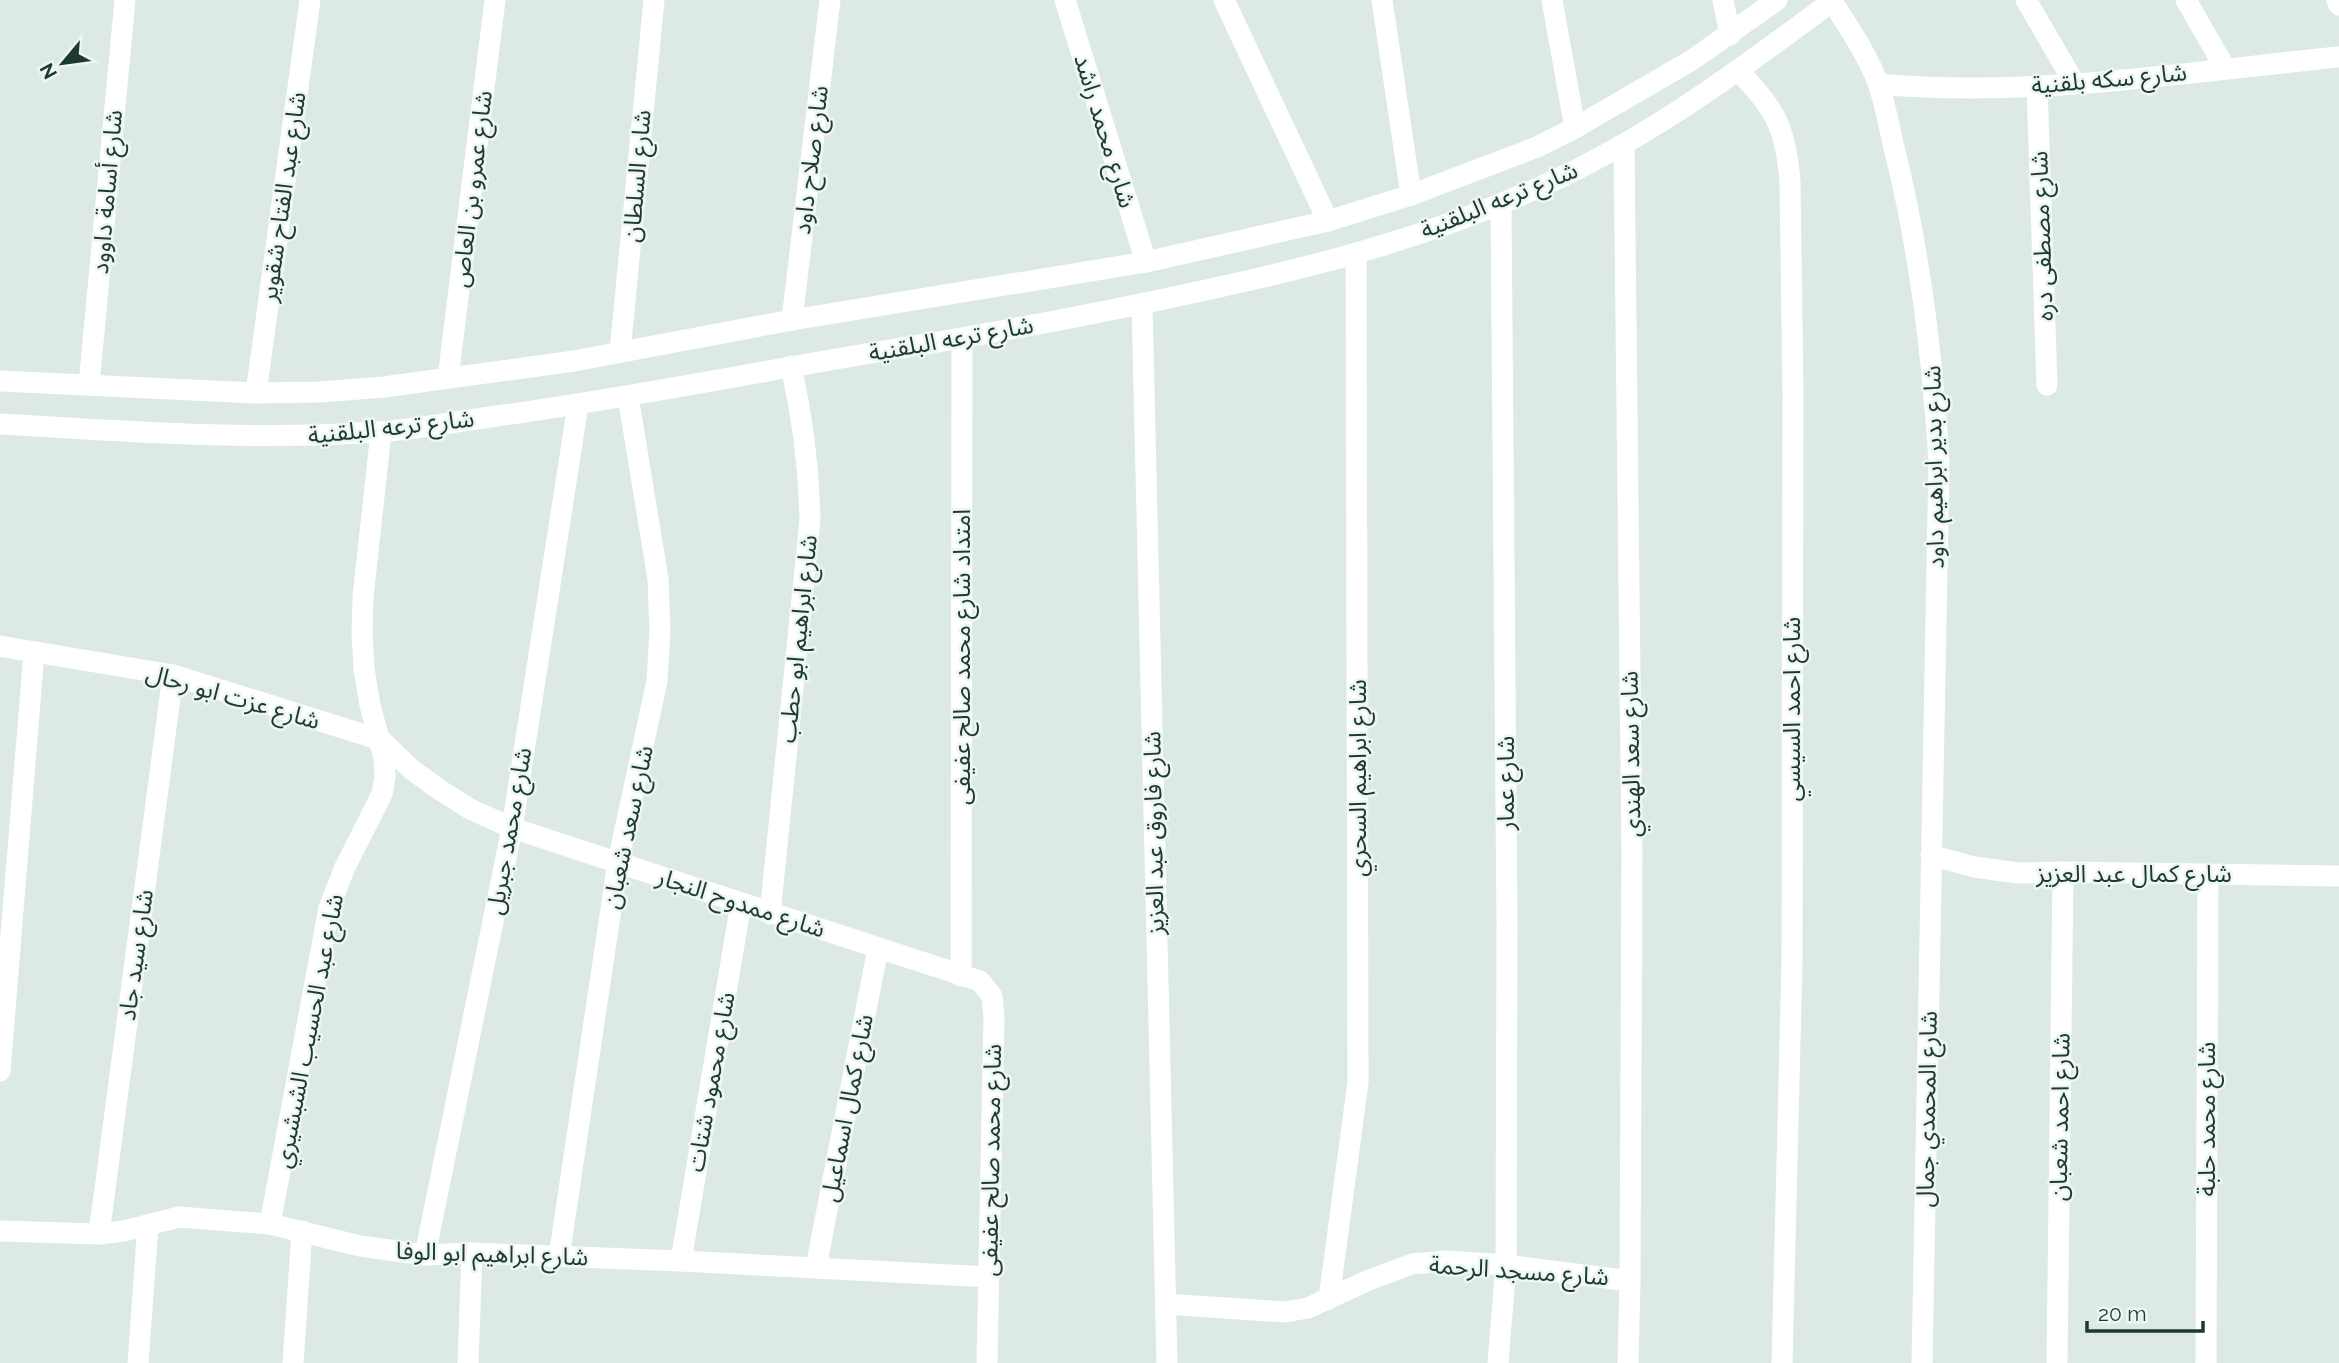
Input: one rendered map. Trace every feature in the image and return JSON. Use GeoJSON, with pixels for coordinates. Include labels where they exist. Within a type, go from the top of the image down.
{"type":"FeatureCollection","features":[{"type":"Feature","properties":{"kind":"street","name":"شارع أسامة داوود"},"geometry":{"type":"LineString","coordinates":[[89,384],[125,0]]}},
{"type":"Feature","properties":{"kind":"street","name":"شارع عبد الفتاح شقوير"},"geometry":{"type":"LineString","coordinates":[[256,393],[310,0]]}},
{"type":"Feature","properties":{"kind":"street","name":"شارع عمرو بن العاص"},"geometry":{"type":"LineString","coordinates":[[448,378],[495,0]]}},
{"type":"Feature","properties":{"kind":"street","name":"شارع السلطان"},"geometry":{"type":"LineString","coordinates":[[620,352],[654,0]]}},
{"type":"Feature","properties":{"kind":"street","name":"شارع صلاح داود"},"geometry":{"type":"LineString","coordinates":[[792,320],[830,0]]}},
{"type":"Feature","properties":{"kind":"street","name":"شارع محمد راشد"},"geometry":{"type":"LineString","coordinates":[[1065,0],[1146,262]]}},
{"type":"Feature","properties":{"kind":"street"},"geometry":{"type":"LineString","coordinates":[[1224,0],[1328,221]]}},
{"type":"Feature","properties":{"kind":"street"},"geometry":{"type":"LineString","coordinates":[[1382,0],[1412,195]]}},
{"type":"Feature","properties":{"kind":"street"},"geometry":{"type":"LineString","coordinates":[[1552,0],[1575,128]]}},
{"type":"Feature","properties":{"kind":"street"},"geometry":{"type":"LineString","coordinates":[[1723,0],[1730,35]]}},
{"type":"Feature","properties":{"kind":"street","name":"شارع ترعه البلقنية"},"geometry":{"type":"LineString","coordinates":[[0,381],[256,393],[320,392],[448,378],[620,352],[792,320],[1146,262],[1328,221],[1412,195],[1536,147],[1673,72],[1777,0]]}},
{"type":"Feature","properties":{"kind":"street","name":"شارع ترعه البلقنية"},"geometry":{"type":"LineString","coordinates":[[0,424],[212,436],[381,432],[578,405],[962,338],[1281,274],[1356,254],[1501,204],[1577,170],[1624,146],[1688,107],[1832,0]]}},
{"type":"Feature","properties":{"kind":"street"},"geometry":{"type":"LineString","coordinates":[[1832,0],[1878,84]]}},
{"type":"Feature","properties":{"kind":"street"},"geometry":{"type":"LineString","coordinates":[[2026,0],[2075,84]]}},
{"type":"Feature","properties":{"kind":"street"},"geometry":{"type":"LineString","coordinates":[[2186,0],[2225,68]]}},
{"type":"Feature","properties":{"kind":"street"},"geometry":{"type":"LineString","coordinates":[[2337,0],[2339,5]]}},
{"type":"Feature","properties":{"kind":"street","name":"شارع سكه بلقنية"},"geometry":{"type":"LineString","coordinates":[[1878,84],[1983,89],[2075,84],[2339,57]]}},
{"type":"Feature","properties":{"kind":"street","name":"شارع احمد السيسي"},"geometry":{"type":"LineString","coordinates":[[1738,71],[1761,93],[1778,120],[1788,151],[1790,182],[1793,393],[1792,961],[1782,1363]]}},
{"type":"Feature","properties":{"kind":"street","name":"شارع بدير ابراهيم داود"},"geometry":{"type":"LineString","coordinates":[[1878,84],[1901,176],[1920,270],[1932,365],[1938,461],[1931,855]]}},
{"type":"Feature","properties":{"kind":"street","name":"شارع مصطفى دره"},"geometry":{"type":"LineString","coordinates":[[2037,86],[2047,385]]}},
{"type":"Feature","properties":{"kind":"street","name":"شارع سعد الهندي"},"geometry":{"type":"LineString","coordinates":[[1624,146],[1632,852],[1628,1363]]}},
{"type":"Feature","properties":{"kind":"street","name":"شارع عمار"},"geometry":{"type":"LineString","coordinates":[[1499,1363],[1506,1265],[1507,911],[1501,204]]}},
{"type":"Feature","properties":{"kind":"street","name":"شارع ابراهيم السحري"},"geometry":{"type":"LineString","coordinates":[[1329,1299],[1359,1061],[1356,254]]}},
{"type":"Feature","properties":{"kind":"street","name":"شارع فاروق عبد العزيز"},"geometry":{"type":"LineString","coordinates":[[1142,304],[1167,1363]]}},
{"type":"Feature","properties":{"kind":"street","name":"امتداد شارع محمد صالح عفيفى"},"geometry":{"type":"LineString","coordinates":[[961,976],[962,338]]}},
{"type":"Feature","properties":{"kind":"street","name":"شارع ابراهيم ابو حطب"},"geometry":{"type":"LineString","coordinates":[[770,914],[810,520],[808,455],[803,416],[791,366]]}},
{"type":"Feature","properties":{"kind":"street","name":"شارع سعد شعبان"},"geometry":{"type":"LineString","coordinates":[[559,1257],[618,862],[657,681],[660,630],[658,579],[628,396]]}},
{"type":"Feature","properties":{"kind":"street","name":"شارع محمد جبريل"},"geometry":{"type":"LineString","coordinates":[[425,1255],[512,828],[578,405]]}},
{"type":"Feature","properties":{"kind":"street","name":"شارع عبد الحسيب الشبشيري"},"geometry":{"type":"LineString","coordinates":[[270,1224],[329,908],[345,867],[382,794],[385,776],[381,740],[368,693],[362,633],[363,597],[381,432]]}},
{"type":"Feature","properties":{"kind":"street","name":"شارع عزت ابو رحال"},"geometry":{"type":"LineString","coordinates":[[0,646],[173,675],[381,740]]}},
{"type":"Feature","properties":{"kind":"street"},"geometry":{"type":"LineString","coordinates":[[0,1071],[34,652]]}},
{"type":"Feature","properties":{"kind":"street","name":"شارع سيد جاد"},"geometry":{"type":"LineString","coordinates":[[99,1234],[173,675]]}},
{"type":"Feature","properties":{"kind":"street","name":"شارع ممدوح النجار"},"geometry":{"type":"LineString","coordinates":[[381,740],[411,769],[440,790],[470,809],[512,828],[961,976]]}},
{"type":"Feature","properties":{"kind":"street","name":"شارع كمال عبد العزيز"},"geometry":{"type":"LineString","coordinates":[[1931,855],[1974,867],[2018,873],[2339,876]]}},
{"type":"Feature","properties":{"kind":"street","name":"شارع المحمدي جمال"},"geometry":{"type":"LineString","coordinates":[[1922,1363],[1931,855]]}},
{"type":"Feature","properties":{"kind":"street","name":"شارع احمد شعبان"},"geometry":{"type":"LineString","coordinates":[[2057,1363],[2063,872]]}},
{"type":"Feature","properties":{"kind":"street","name":"شارع محمد حلبة"},"geometry":{"type":"LineString","coordinates":[[2206,1363],[2208,874]]}},
{"type":"Feature","properties":{"kind":"street","name":"شارع محمود شتات"},"geometry":{"type":"LineString","coordinates":[[681,1261],[741,903]]}},
{"type":"Feature","properties":{"kind":"street","name":"شارع كمال اسماعيل"},"geometry":{"type":"LineString","coordinates":[[816,1268],[877,948]]}},
{"type":"Feature","properties":{"kind":"street","name":"شارع محمد صالح عفيفى"},"geometry":{"type":"LineString","coordinates":[[961,976],[980,981],[992,996],[994,1006],[987,1363]]}},
{"type":"Feature","properties":{"kind":"street","name":"شارع ابراهيم ابو الوفا"},"geometry":{"type":"LineString","coordinates":[[0,1231],[99,1234],[124,1231],[179,1217],[270,1224],[360,1246],[425,1255],[472,1253],[681,1261],[989,1277]]}},
{"type":"Feature","properties":{"kind":"street"},"geometry":{"type":"LineString","coordinates":[[138,1363],[148,1225]]}},
{"type":"Feature","properties":{"kind":"street"},"geometry":{"type":"LineString","coordinates":[[293,1363],[302,1231]]}},
{"type":"Feature","properties":{"kind":"street"},"geometry":{"type":"LineString","coordinates":[[468,1363],[472,1253]]}},
{"type":"Feature","properties":{"kind":"street","name":"شارع مسجد الرحمة"},"geometry":{"type":"LineString","coordinates":[[1165,1304],[1285,1312],[1308,1308],[1412,1264],[1446,1261],[1506,1265],[1630,1281]]}}]}
